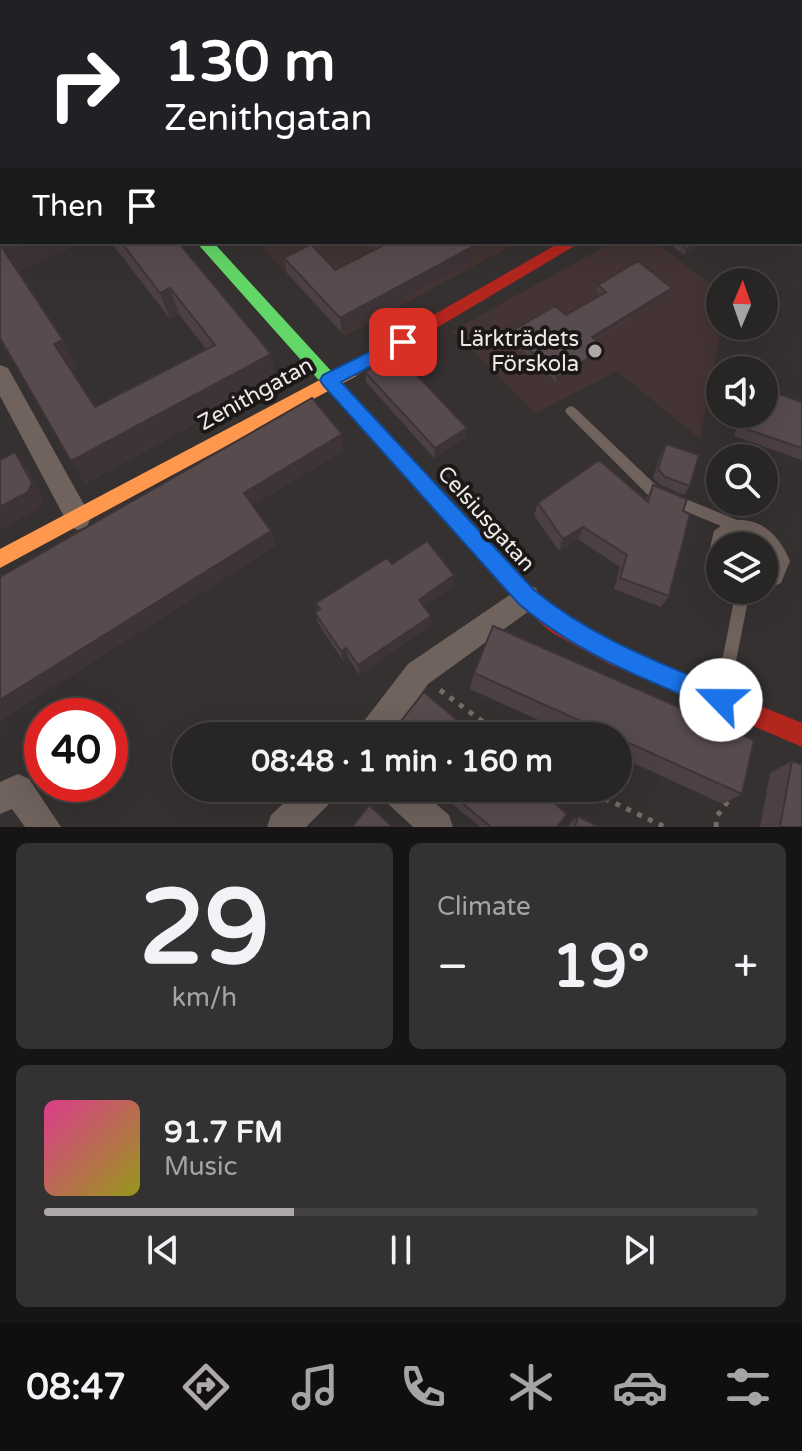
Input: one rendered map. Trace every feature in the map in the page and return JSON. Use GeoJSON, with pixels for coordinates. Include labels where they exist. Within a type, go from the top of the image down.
{"type":"FeatureCollection","features":[{"type":"Feature","properties":{"kind":"street","name":"Celsiusgatan"},"geometry":{"type":"LineString","coordinates":[[206,244],[526,597],[559,625],[584,640],[802,735]]}},
{"type":"Feature","properties":{"kind":"street","name":"Zenithgatan"},"geometry":{"type":"LineString","coordinates":[[0,559],[329,380],[379,356],[570,244]]}},
{"type":"Feature","properties":{"kind":"street"},"geometry":{"type":"LineString","coordinates":[[0,374],[78,518]]}},
{"type":"Feature","properties":{"kind":"street"},"geometry":{"type":"LineString","coordinates":[[382,722],[418,674],[526,597]]}},
{"type":"Feature","properties":{"kind":"street"},"geometry":{"type":"LineString","coordinates":[[0,798],[18,790],[45,827]]}},
{"type":"Feature","properties":{"kind":"street"},"geometry":{"type":"LineString","coordinates":[[283,827],[309,802]]}},
{"type":"Feature","properties":{"kind":"street"},"geometry":{"type":"LineString","coordinates":[[409,802],[437,827]]}},
{"type":"Feature","properties":{"kind":"lane"},"geometry":{"type":"LineString","coordinates":[[571,411],[654,492],[734,525]]}},
{"type":"Feature","properties":{"kind":"lane"},"geometry":{"type":"LineString","coordinates":[[722,532],[734,525],[745,525],[763,532]]}},
{"type":"Feature","properties":{"kind":"lane"},"geometry":{"type":"LineString","coordinates":[[778,548],[781,570],[778,575]]}},
{"type":"Feature","properties":{"kind":"lane"},"geometry":{"type":"LineString","coordinates":[[721,700],[740,604]]}},
{"type":"Feature","properties":{"kind":"path"},"geometry":{"type":"LineString","coordinates":[[418,674],[483,722]]}},
{"type":"Feature","properties":{"kind":"path"},"geometry":{"type":"LineString","coordinates":[[716,827],[717,816],[731,796]]}},
{"type":"Feature","properties":{"kind":"path"},"geometry":{"type":"LineString","coordinates":[[618,802],[665,827]]}},
{"type":"Feature","properties":{"kind":"shaded area"},"geometry":{"type":"Polygon","coordinates":[[[260,244],[514,244],[345,336],[260,244]]]}},
{"type":"Feature","properties":{"kind":"shaded area","name":"Lärkträdets Förskola"},"geometry":{"type":"Polygon","coordinates":[[[609,244],[658,244],[706,280],[706,340],[719,340],[716,356],[706,356],[706,408],[700,439],[617,371],[536,413],[452,331],[609,244]]]}},
{"type":"Feature","properties":{"kind":"building"},"geometry":{"type":"Polygon","coordinates":[[[0,244],[6,244],[1,246],[63,340],[54,344],[95,407],[215,345],[170,288],[160,293],[123,244],[180,244],[271,354],[71,461],[0,338],[0,244]]]}},
{"type":"Feature","properties":{"kind":"building"},"geometry":{"type":"Polygon","coordinates":[[[311,244],[335,270],[386,244],[474,246],[340,318],[284,258],[311,244]]]}},
{"type":"Feature","properties":{"kind":"building"},"geometry":{"type":"Polygon","coordinates":[[[638,261],[672,288],[592,337],[604,348],[558,377],[510,332],[555,306],[566,315],[606,292],[598,285],[638,261]]]}},
{"type":"Feature","properties":{"kind":"building"},"geometry":{"type":"Polygon","coordinates":[[[396,353],[467,428],[435,448],[365,372],[396,353]]]}},
{"type":"Feature","properties":{"kind":"building"},"geometry":{"type":"Polygon","coordinates":[[[778,394],[802,402],[802,448],[743,428],[778,428],[778,394]]]}},
{"type":"Feature","properties":{"kind":"building"},"geometry":{"type":"Polygon","coordinates":[[[312,398],[342,434],[244,493],[271,531],[0,700],[0,577],[312,398]]]}},
{"type":"Feature","properties":{"kind":"building"},"geometry":{"type":"Polygon","coordinates":[[[666,444],[699,455],[690,486],[665,477],[658,469],[666,444]]]}},
{"type":"Feature","properties":{"kind":"building"},"geometry":{"type":"Polygon","coordinates":[[[15,452],[32,483],[28,492],[0,507],[0,460],[15,452]]]}},
{"type":"Feature","properties":{"kind":"building"},"geometry":{"type":"Polygon","coordinates":[[[599,460],[648,502],[653,485],[687,499],[683,511],[690,514],[669,596],[620,578],[627,555],[583,527],[563,539],[538,503],[599,460]]]}},
{"type":"Feature","properties":{"kind":"building"},"geometry":{"type":"Polygon","coordinates":[[[427,541],[454,575],[419,600],[431,616],[358,665],[346,648],[341,651],[315,613],[320,609],[316,603],[387,558],[392,564],[427,541]]]}},
{"type":"Feature","properties":{"kind":"building"},"geometry":{"type":"Polygon","coordinates":[[[493,626],[754,740],[742,794],[632,744],[632,722],[583,722],[474,673],[493,626]]]}},
{"type":"Feature","properties":{"kind":"building"},"geometry":{"type":"Polygon","coordinates":[[[424,692],[459,722],[400,722],[424,692]]]}},
{"type":"Feature","properties":{"kind":"building"},"geometry":{"type":"Polygon","coordinates":[[[792,761],[802,765],[802,827],[780,827],[792,761]]]}},
{"type":"Feature","properties":{"kind":"building"},"geometry":{"type":"Polygon","coordinates":[[[461,802],[553,802],[567,814],[557,827],[491,827],[461,802]]]}},
{"type":"Feature","properties":{"kind":"building"},"geometry":{"type":"Polygon","coordinates":[[[369,805],[393,827],[352,827],[369,805]]]}},
{"type":"Feature","properties":{"kind":"building"},"geometry":{"type":"Polygon","coordinates":[[[578,816],[599,827],[575,827],[578,816]]]}},
{"type":"Feature","properties":{"kind":"traffic: fast"},"geometry":{"type":"LineString","coordinates":[[206,244],[478,545]]}},
{"type":"Feature","properties":{"kind":"traffic: slow"},"geometry":{"type":"LineString","coordinates":[[0,559],[350,371]]}},
{"type":"Feature","properties":{"kind":"traffic: jam"},"geometry":{"type":"LineString","coordinates":[[350,371],[570,244]]}},
{"type":"Feature","properties":{"kind":"traffic: jam"},"geometry":{"type":"LineString","coordinates":[[478,545],[526,597],[559,625],[617,656],[802,735]]}},
{"type":"Feature","properties":{"kind":"place","name":"Lärkträdets Förskola"},"geometry":{"type":"Point","coordinates":[595,351]}},
{"type":"Feature","properties":{"kind":"route"},"geometry":{"type":"LineString","coordinates":[[403,342],[329,380],[526,597],[559,625],[617,656],[721,700]]}}]}
